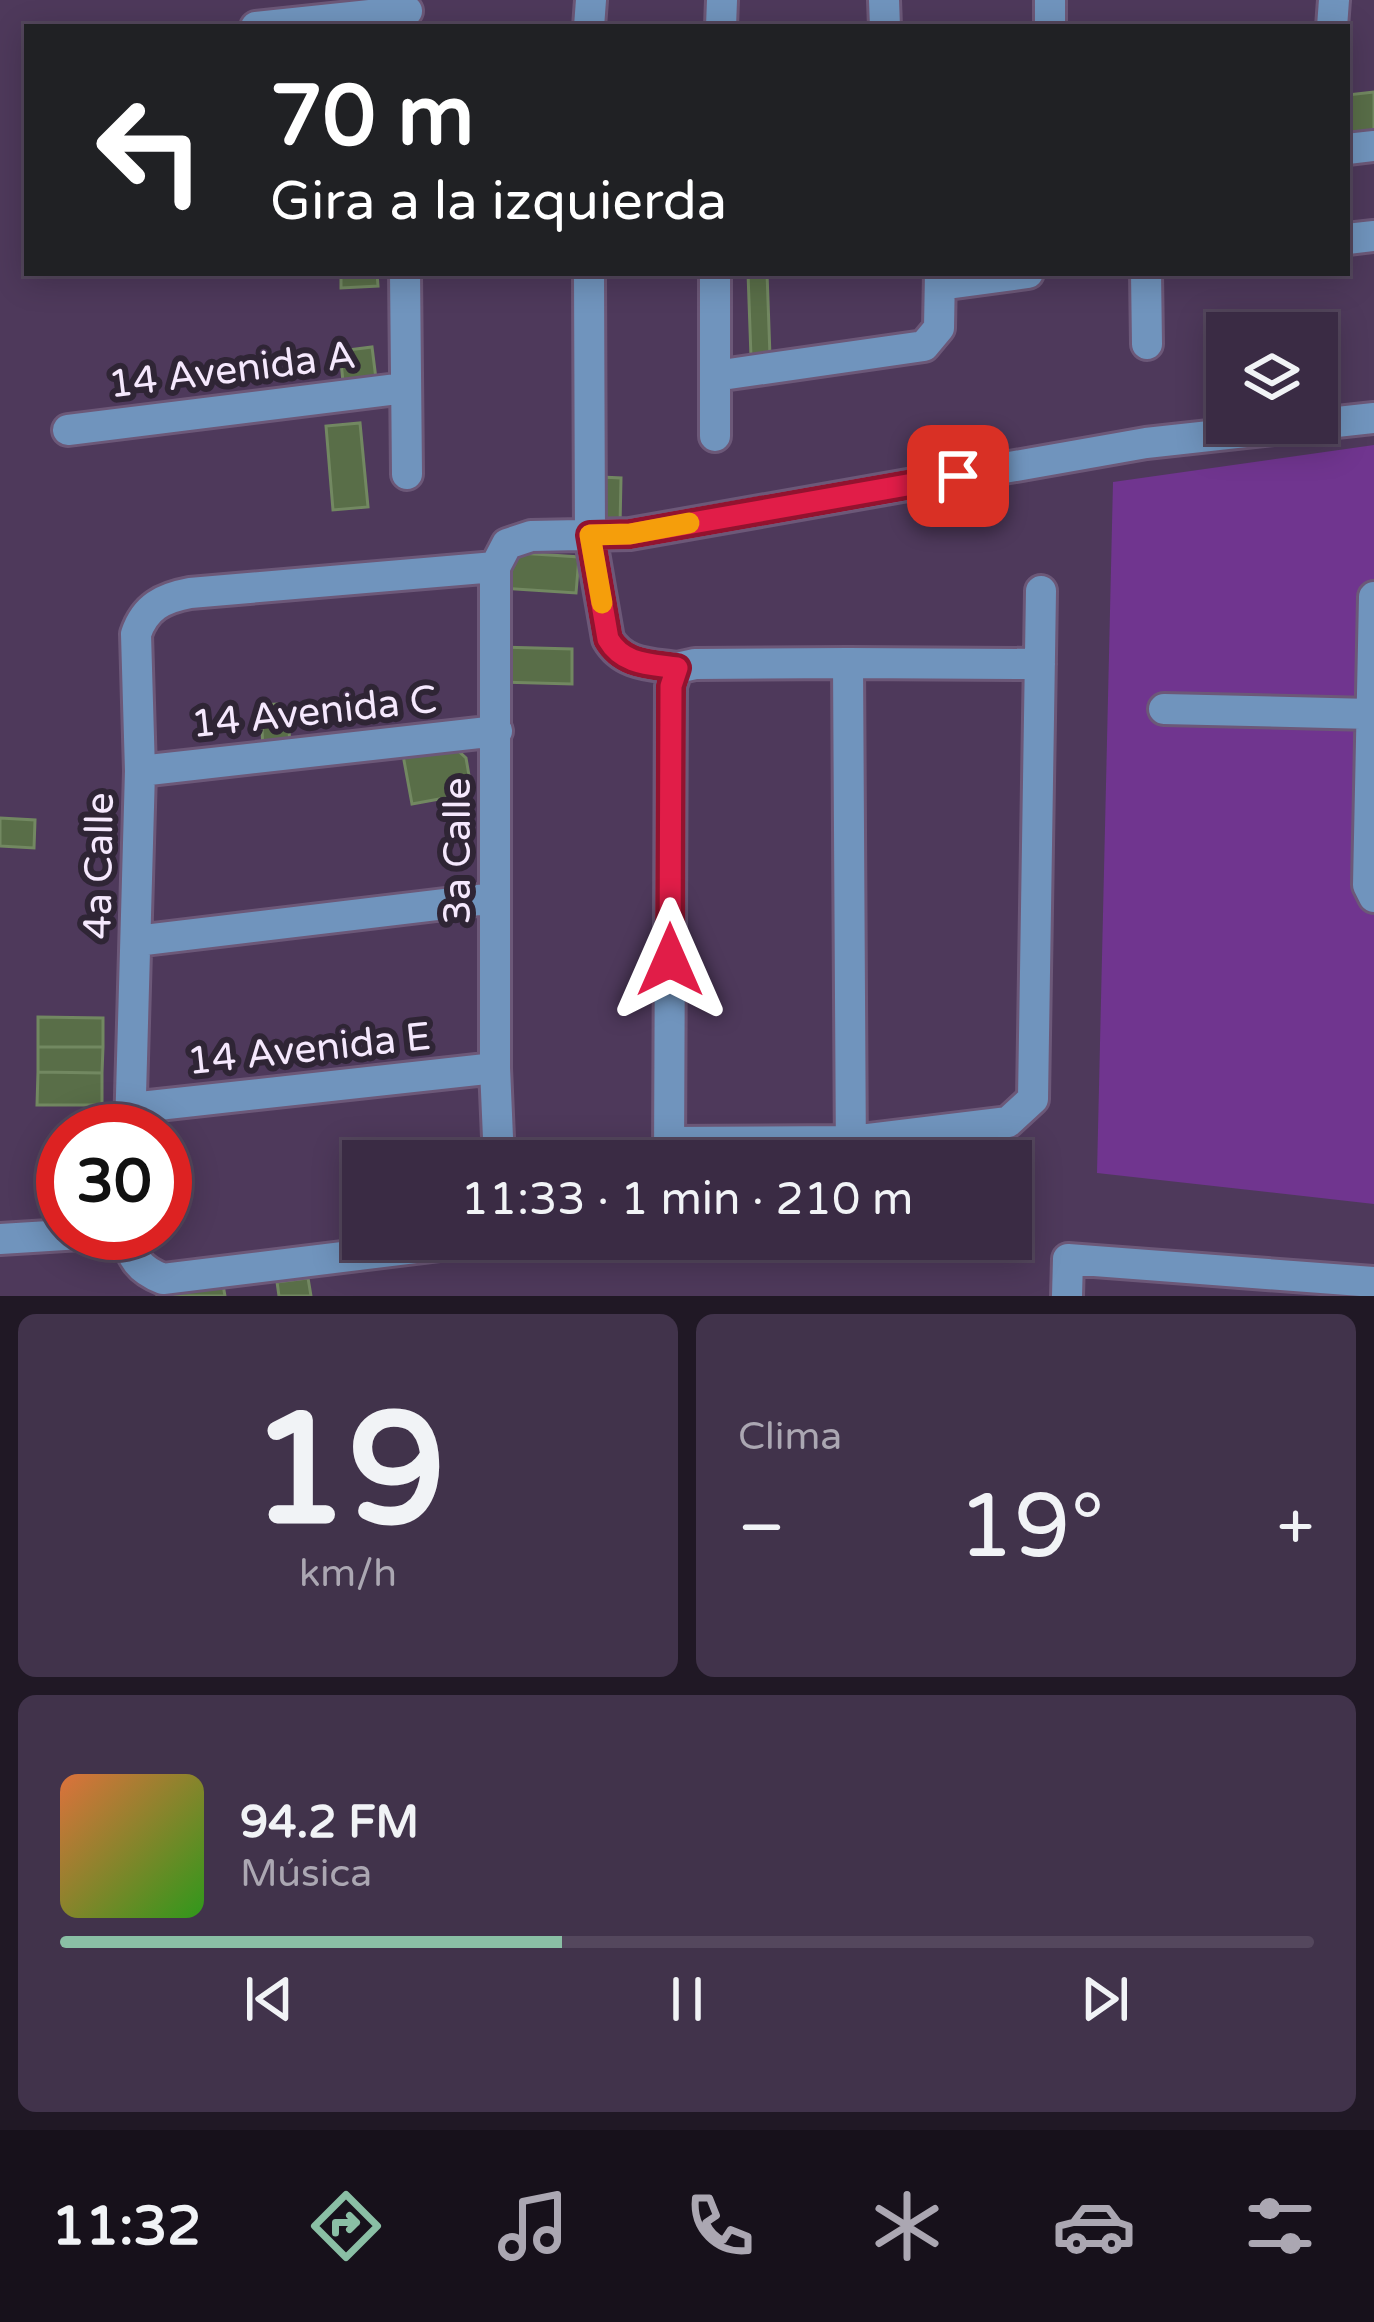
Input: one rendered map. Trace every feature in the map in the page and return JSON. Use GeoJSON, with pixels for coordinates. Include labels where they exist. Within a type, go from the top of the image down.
{"type":"FeatureCollection","features":[{"type":"Feature","properties":{"kind":"street"},"geometry":{"type":"LineString","coordinates":[[288,24],[407,13]]}},
{"type":"Feature","properties":{"kind":"street"},"geometry":{"type":"LineString","coordinates":[[405,276],[407,474]]}},
{"type":"Feature","properties":{"kind":"street"},"geometry":{"type":"LineString","coordinates":[[589,276],[590,535],[608,639],[614,650],[628,660],[677,668],[694,664],[1040,664]]}},
{"type":"Feature","properties":{"kind":"street"},"geometry":{"type":"LineString","coordinates":[[715,276],[715,436]]}},
{"type":"Feature","properties":{"kind":"street"},"geometry":{"type":"LineString","coordinates":[[715,376],[924,346],[939,328],[940,279],[984,276]]}},
{"type":"Feature","properties":{"kind":"street"},"geometry":{"type":"LineString","coordinates":[[1146,276],[1147,344]]}},
{"type":"Feature","properties":{"kind":"street","name":"14 Avenida A"},"geometry":{"type":"LineString","coordinates":[[68,430],[405,388]]}},
{"type":"Feature","properties":{"kind":"street"},"geometry":{"type":"LineString","coordinates":[[501,556],[531,536],[630,534],[1146,442],[1374,418]]}},
{"type":"Feature","properties":{"kind":"street","name":"4a Calle"},"geometry":{"type":"LineString","coordinates":[[131,1104],[140,771],[136,634],[141,620],[170,596],[501,556]]}},
{"type":"Feature","properties":{"kind":"street","name":"3a Calle"},"geometry":{"type":"LineString","coordinates":[[498,1140],[496,730],[501,556]]}},
{"type":"Feature","properties":{"kind":"street"},"geometry":{"type":"LineString","coordinates":[[911,1140],[1008,1122],[1034,1099],[1041,592]]}},
{"type":"Feature","properties":{"kind":"street"},"geometry":{"type":"LineString","coordinates":[[1374,597],[1368,885],[1374,897]]}},
{"type":"Feature","properties":{"kind":"street"},"geometry":{"type":"LineString","coordinates":[[848,663],[851,1140]]}},
{"type":"Feature","properties":{"kind":"street"},"geometry":{"type":"LineString","coordinates":[[670,1140],[671,686],[677,668]]}},
{"type":"Feature","properties":{"kind":"street"},"geometry":{"type":"LineString","coordinates":[[1164,709],[1371,714]]}},
{"type":"Feature","properties":{"kind":"street","name":"14 Avenida C"},"geometry":{"type":"LineString","coordinates":[[140,771],[496,730]]}},
{"type":"Feature","properties":{"kind":"street"},"geometry":{"type":"LineString","coordinates":[[136,940],[496,898]]}},
{"type":"Feature","properties":{"kind":"street","name":"14 Avenida E"},"geometry":{"type":"LineString","coordinates":[[192,1111],[495,1068]]}},
{"type":"Feature","properties":{"kind":"street"},"geometry":{"type":"LineString","coordinates":[[0,1238],[36,1236]]}},
{"type":"Feature","properties":{"kind":"street"},"geometry":{"type":"LineString","coordinates":[[135,1260],[148,1273],[164,1279],[342,1257]]}},
{"type":"Feature","properties":{"kind":"street"},"geometry":{"type":"LineString","coordinates":[[1067,1296],[1068,1258],[1374,1282]]}},
{"type":"Feature","properties":{"kind":"shaded area"},"geometry":{"type":"Polygon","coordinates":[[[1374,445],[1374,1204],[1097,1173],[1113,482],[1374,445]]]}},
{"type":"Feature","properties":{"kind":"building"},"geometry":{"type":"Polygon","coordinates":[[[1374,92],[1374,134],[1350,135],[1350,95],[1374,92]]]}},
{"type":"Feature","properties":{"kind":"building"},"geometry":{"type":"Polygon","coordinates":[[[341,276],[377,276],[378,286],[341,288],[341,276]]]}},
{"type":"Feature","properties":{"kind":"building"},"geometry":{"type":"Polygon","coordinates":[[[748,276],[767,276],[770,356],[751,357],[748,276]]]}},
{"type":"Feature","properties":{"kind":"building"},"geometry":{"type":"Polygon","coordinates":[[[372,347],[376,379],[343,382],[340,351],[372,347]]]}},
{"type":"Feature","properties":{"kind":"building"},"geometry":{"type":"Polygon","coordinates":[[[360,423],[368,507],[333,510],[326,426],[360,423]]]}},
{"type":"Feature","properties":{"kind":"building"},"geometry":{"type":"Polygon","coordinates":[[[601,477],[621,478],[620,526],[600,526],[601,477]]]}},
{"type":"Feature","properties":{"kind":"building"},"geometry":{"type":"Polygon","coordinates":[[[504,552],[579,557],[576,593],[501,588],[504,552]]]}},
{"type":"Feature","properties":{"kind":"building"},"geometry":{"type":"Polygon","coordinates":[[[498,647],[572,649],[572,684],[498,682],[498,647]]]}},
{"type":"Feature","properties":{"kind":"building"},"geometry":{"type":"Polygon","coordinates":[[[277,704],[278,727],[289,727],[290,751],[263,752],[261,705],[277,704]]]}},
{"type":"Feature","properties":{"kind":"building"},"geometry":{"type":"Polygon","coordinates":[[[454,747],[466,758],[472,793],[412,804],[403,755],[454,747]]]}},
{"type":"Feature","properties":{"kind":"building"},"geometry":{"type":"Polygon","coordinates":[[[0,818],[35,820],[34,848],[0,846],[0,818]]]}},
{"type":"Feature","properties":{"kind":"building"},"geometry":{"type":"Polygon","coordinates":[[[38,1017],[103,1018],[103,1047],[38,1047],[38,1017]]]}},
{"type":"Feature","properties":{"kind":"building"},"geometry":{"type":"Polygon","coordinates":[[[38,1047],[103,1047],[102,1073],[38,1072],[38,1047]]]}},
{"type":"Feature","properties":{"kind":"building"},"geometry":{"type":"Polygon","coordinates":[[[38,1072],[102,1073],[102,1104],[37,1104],[38,1072]]]}},
{"type":"Feature","properties":{"kind":"building"},"geometry":{"type":"Polygon","coordinates":[[[308,1278],[311,1296],[279,1296],[277,1282],[308,1278]]]}},
{"type":"Feature","properties":{"kind":"building"},"geometry":{"type":"Polygon","coordinates":[[[223,1285],[225,1296],[157,1296],[157,1293],[223,1285]]]}},
{"type":"Feature","properties":{"kind":"slow traffic"},"geometry":{"type":"LineString","coordinates":[[602,603],[590,535],[630,534],[689,523]]}},
{"type":"Feature","properties":{"kind":"route"},"geometry":{"type":"LineString","coordinates":[[670,960],[671,686],[677,668],[628,660],[614,650],[608,639],[590,535],[630,534],[958,476]]}}]}
